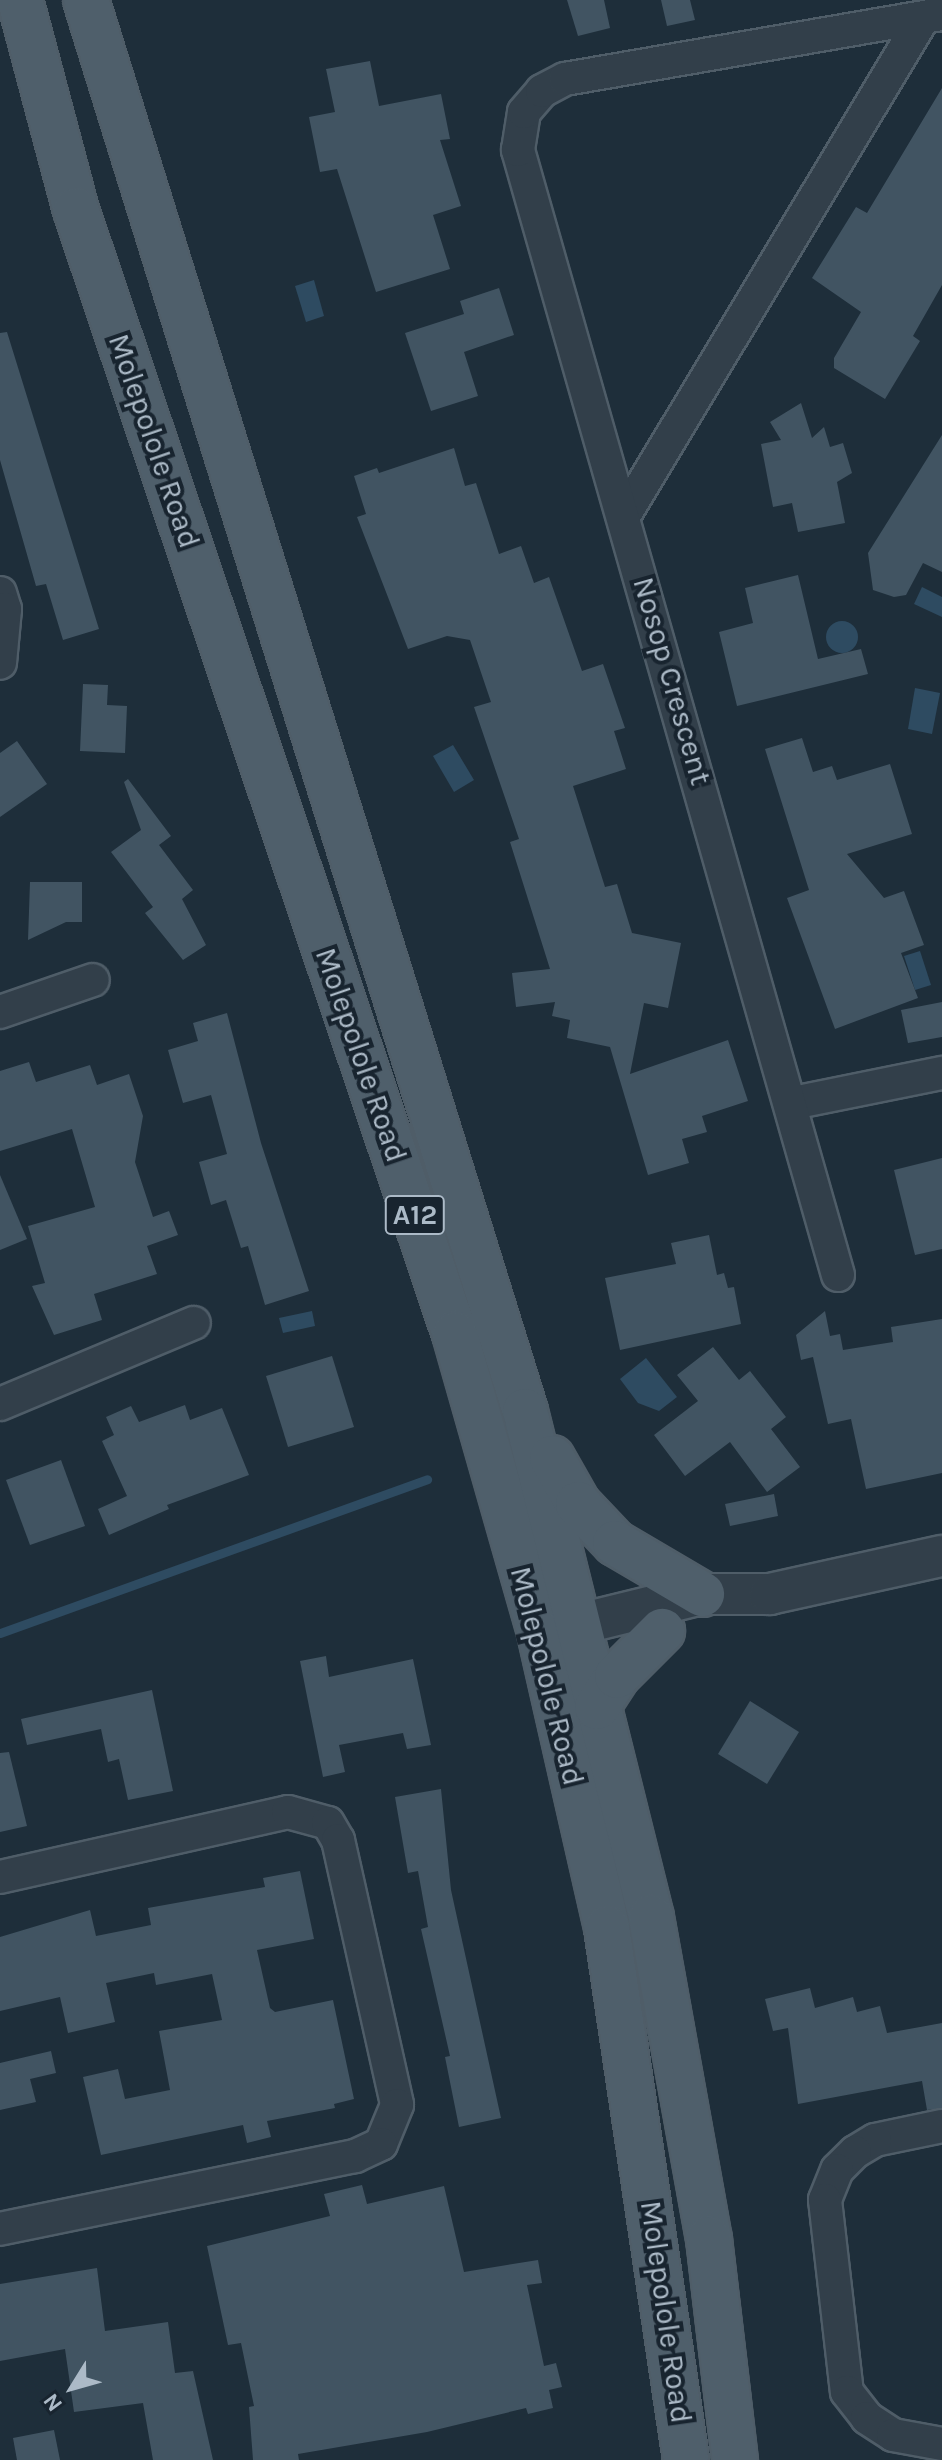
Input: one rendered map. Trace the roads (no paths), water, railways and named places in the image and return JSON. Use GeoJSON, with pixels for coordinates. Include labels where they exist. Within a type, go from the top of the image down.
{"type":"FeatureCollection","features":[{"type":"Feature","properties":{"kind":"main road","name":"Molepolole Road"},"geometry":{"type":"LineString","coordinates":[[20,0],[76,210],[455,1334],[562,1642],[597,1707],[651,1917],[709,2239],[735,2460]]}},
{"type":"Feature","properties":{"kind":"main road","name":"Molepolole Road"},"geometry":{"type":"LineString","coordinates":[[86,0],[525,1411],[607,1928],[686,2460]]}},
{"type":"Feature","properties":{"kind":"main road"},"geometry":{"type":"LineString","coordinates":[[109,79],[115,0]]}},
{"type":"Feature","properties":{"kind":"main road"},"geometry":{"type":"LineString","coordinates":[[0,35],[46,104]]}},
{"type":"Feature","properties":{"kind":"main road"},"geometry":{"type":"LineString","coordinates":[[525,1411],[578,1504],[615,1543],[702,1594]]}},
{"type":"Feature","properties":{"kind":"main road"},"geometry":{"type":"LineString","coordinates":[[597,1707],[617,1676],[662,1631]]}},
{"type":"Feature","properties":{"kind":"street","name":"Nosop Crescent"},"geometry":{"type":"LineString","coordinates":[[838,1275],[793,1103],[518,150],[524,112],[542,91],[565,79],[932,16]]}},
{"type":"Feature","properties":{"kind":"street"},"geometry":{"type":"LineString","coordinates":[[625,514],[932,16]]}},
{"type":"Feature","properties":{"kind":"street"},"geometry":{"type":"LineString","coordinates":[[0,593],[5,609],[0,663]]}},
{"type":"Feature","properties":{"kind":"street"},"geometry":{"type":"LineString","coordinates":[[0,1012],[93,980]]}},
{"type":"Feature","properties":{"kind":"street"},"geometry":{"type":"LineString","coordinates":[[793,1103],[942,1073]]}},
{"type":"Feature","properties":{"kind":"street"},"geometry":{"type":"LineString","coordinates":[[0,1404],[194,1323]]}},
{"type":"Feature","properties":{"kind":"street"},"geometry":{"type":"LineString","coordinates":[[562,1642],[702,1594],[770,1594],[942,1556]]}},
{"type":"Feature","properties":{"kind":"street"},"geometry":{"type":"LineString","coordinates":[[562,1642],[662,1631],[745,1611],[770,1594]]}},
{"type":"Feature","properties":{"kind":"street"},"geometry":{"type":"LineString","coordinates":[[0,1877],[288,1812],[328,1823],[338,1840],[397,2105],[381,2144],[355,2156],[0,2229]]}},
{"type":"Feature","properties":{"kind":"street"},"geometry":{"type":"LineString","coordinates":[[942,2126],[875,2140],[855,2152],[837,2170],[825,2200],[847,2392],[867,2418],[893,2435],[942,2444]]}},
{"type":"Feature","properties":{"kind":"water"},"geometry":{"type":"Polygon","coordinates":[[[314,280],[324,316],[306,322],[295,286],[314,280]]]}},
{"type":"Feature","properties":{"kind":"water"},"geometry":{"type":"Polygon","coordinates":[[[922,587],[942,597],[942,617],[914,604],[922,587]]]}},
{"type":"Feature","properties":{"kind":"water"},"geometry":{"type":"Polygon","coordinates":[[[842,621],[853,626],[858,637],[853,648],[842,653],[831,648],[826,637],[831,626],[842,621]]]}},
{"type":"Feature","properties":{"kind":"water"},"geometry":{"type":"Polygon","coordinates":[[[915,688],[940,693],[932,734],[908,729],[915,688]]]}},
{"type":"Feature","properties":{"kind":"water"},"geometry":{"type":"Polygon","coordinates":[[[453,745],[474,780],[454,792],[433,756],[453,745]]]}},
{"type":"Feature","properties":{"kind":"water"},"geometry":{"type":"Polygon","coordinates":[[[920,951],[931,985],[915,990],[904,956],[920,951]]]}},
{"type":"Feature","properties":{"kind":"water"},"geometry":{"type":"Polygon","coordinates":[[[312,1311],[315,1326],[283,1333],[279,1318],[312,1311]]]}},
{"type":"Feature","properties":{"kind":"water"},"geometry":{"type":"Polygon","coordinates":[[[646,1358],[677,1397],[659,1411],[638,1403],[620,1379],[646,1358]]]}},
{"type":"Feature","properties":{"kind":"waterway"},"geometry":{"type":"LineString","coordinates":[[0,1633],[427,1479]]}}]}
